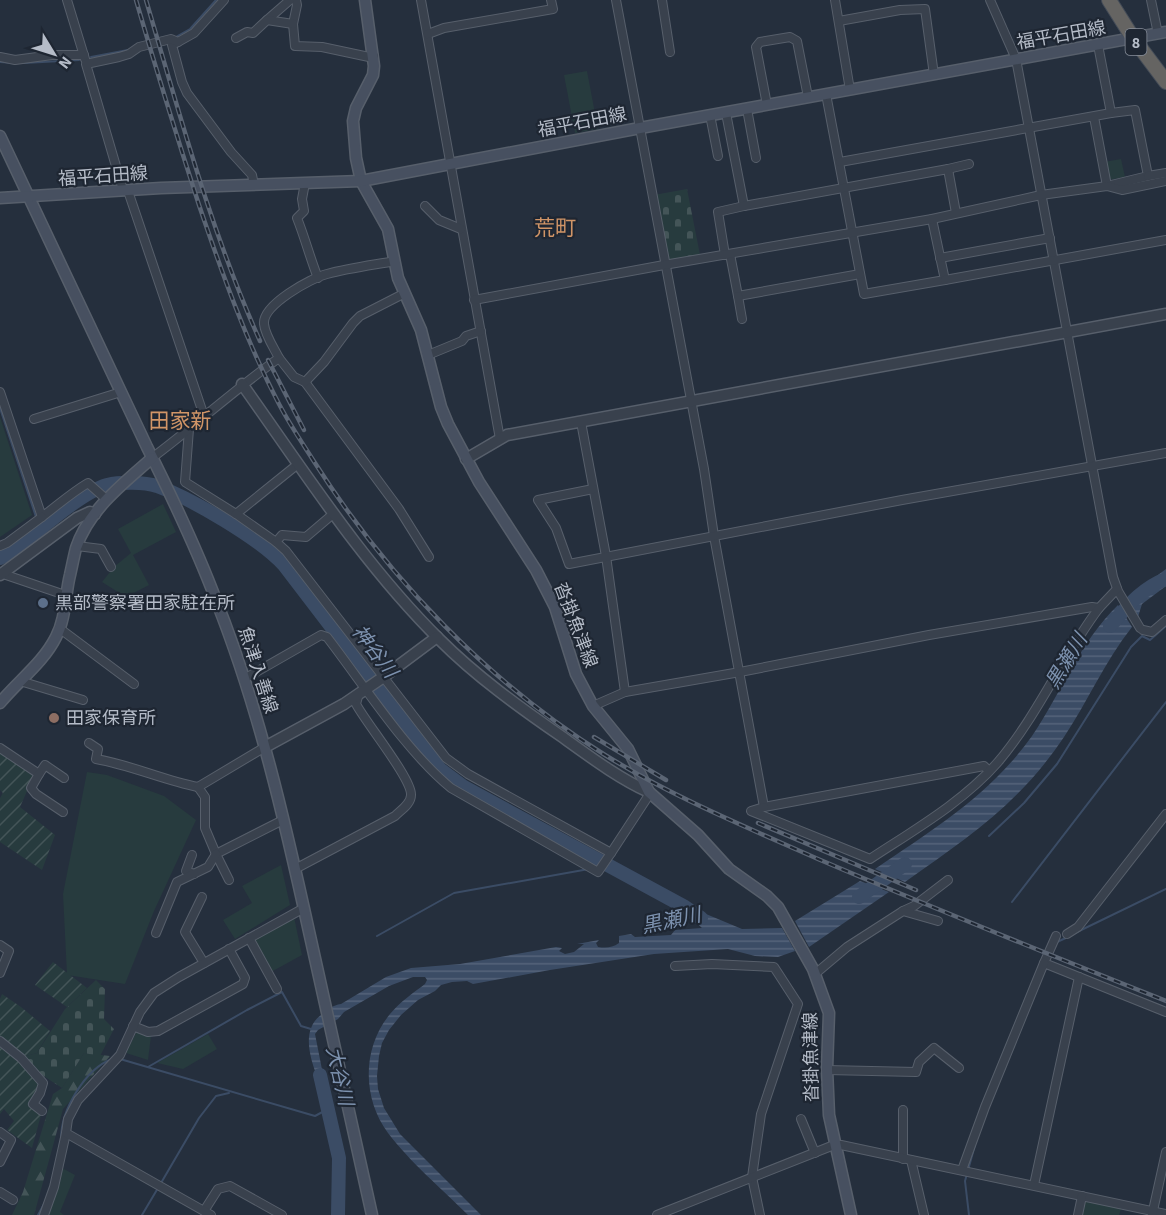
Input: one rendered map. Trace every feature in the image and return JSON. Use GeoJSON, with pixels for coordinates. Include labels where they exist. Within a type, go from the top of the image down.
{"type":"FeatureCollection","features":[{"type":"Feature","properties":{"kind":"highway","name":"8"},"geometry":{"type":"LineString","coordinates":[[1109,0],[1133,38],[1166,82]]}},
{"type":"Feature","properties":{"kind":"main road","name":"沓掛魚津線"},"geometry":{"type":"LineString","coordinates":[[365,0],[374,56],[372,75],[356,108],[353,121],[356,159],[361,181],[388,229],[398,278],[421,330],[441,407],[466,459],[536,570],[555,607],[576,674],[593,706],[628,749],[649,792],[698,835],[729,869],[767,896],[784,916],[814,971],[829,1013],[827,1070],[829,1115],[851,1215]]}},
{"type":"Feature","properties":{"kind":"main road","name":"福平石田線"},"geometry":{"type":"LineString","coordinates":[[0,198],[254,184],[361,181],[1162,33]]}},
{"type":"Feature","properties":{"kind":"main road","name":"魚津入善線"},"geometry":{"type":"LineString","coordinates":[[0,136],[152,458],[171,493],[217,601],[244,679],[265,747],[295,869],[372,1215]]}},
{"type":"Feature","properties":{"kind":"main road"},"geometry":{"type":"LineString","coordinates":[[0,703],[47,653],[63,620],[65,595],[77,546],[95,514],[106,499],[152,458]]}},
{"type":"Feature","properties":{"kind":"street"},"geometry":{"type":"LineString","coordinates":[[67,0],[126,191],[204,416]]}},
{"type":"Feature","properties":{"kind":"street"},"geometry":{"type":"LineString","coordinates":[[224,0],[194,33],[172,45],[187,93],[231,152],[252,175],[254,184]]}},
{"type":"Feature","properties":{"kind":"street"},"geometry":{"type":"LineString","coordinates":[[236,38],[247,32],[254,33],[290,0]]}},
{"type":"Feature","properties":{"kind":"street"},"geometry":{"type":"LineString","coordinates":[[296,0],[293,24],[295,46],[322,47],[369,57],[374,56]]}},
{"type":"Feature","properties":{"kind":"street"},"geometry":{"type":"LineString","coordinates":[[421,0],[500,439]]}},
{"type":"Feature","properties":{"kind":"street"},"geometry":{"type":"LineString","coordinates":[[428,34],[444,28],[553,9],[551,1],[562,0]]}},
{"type":"Feature","properties":{"kind":"street"},"geometry":{"type":"LineString","coordinates":[[616,0],[704,469],[714,536],[764,807]]}},
{"type":"Feature","properties":{"kind":"street"},"geometry":{"type":"LineString","coordinates":[[662,0],[670,52]]}},
{"type":"Feature","properties":{"kind":"street"},"geometry":{"type":"LineString","coordinates":[[835,0],[850,90]]}},
{"type":"Feature","properties":{"kind":"street"},"geometry":{"type":"LineString","coordinates":[[990,0],[1016,59],[1113,577],[1118,590],[1142,629],[1152,632],[1166,620]]}},
{"type":"Feature","properties":{"kind":"street"},"geometry":{"type":"LineString","coordinates":[[1151,0],[1162,33]]}},
{"type":"Feature","properties":{"kind":"street"},"geometry":{"type":"LineString","coordinates":[[839,21],[900,10],[925,9],[934,75]]}},
{"type":"Feature","properties":{"kind":"street"},"geometry":{"type":"LineString","coordinates":[[267,20],[293,24]]}},
{"type":"Feature","properties":{"kind":"street"},"geometry":{"type":"LineString","coordinates":[[767,105],[756,47],[760,42],[790,37],[796,41],[808,97]]}},
{"type":"Feature","properties":{"kind":"street"},"geometry":{"type":"LineString","coordinates":[[87,64],[119,57],[139,47],[171,39],[178,42]]}},
{"type":"Feature","properties":{"kind":"street"},"geometry":{"type":"LineString","coordinates":[[1098,45],[1111,113]]}},
{"type":"Feature","properties":{"kind":"street"},"geometry":{"type":"LineString","coordinates":[[0,57],[15,60],[52,55],[84,55]]}},
{"type":"Feature","properties":{"kind":"street"},"geometry":{"type":"LineString","coordinates":[[826,94],[864,294],[1166,240]]}},
{"type":"Feature","properties":{"kind":"street"},"geometry":{"type":"LineString","coordinates":[[747,109],[756,158]]}},
{"type":"Feature","properties":{"kind":"street"},"geometry":{"type":"LineString","coordinates":[[840,162],[1135,110],[1148,176]]}},
{"type":"Feature","properties":{"kind":"street"},"geometry":{"type":"LineString","coordinates":[[726,113],[744,206]]}},
{"type":"Feature","properties":{"kind":"street"},"geometry":{"type":"LineString","coordinates":[[710,115],[718,156]]}},
{"type":"Feature","properties":{"kind":"street"},"geometry":{"type":"LineString","coordinates":[[1094,117],[1107,186]]}},
{"type":"Feature","properties":{"kind":"street"},"geometry":{"type":"LineString","coordinates":[[742,319],[717,212],[969,164]]}},
{"type":"Feature","properties":{"kind":"street"},"geometry":{"type":"LineString","coordinates":[[948,169],[956,213]]}},
{"type":"Feature","properties":{"kind":"street"},"geometry":{"type":"LineString","coordinates":[[474,300],[853,231],[932,219],[1041,195],[1107,186],[1166,173]]}},
{"type":"Feature","properties":{"kind":"street"},"geometry":{"type":"LineString","coordinates":[[1107,186],[1122,190],[1166,181]]}},
{"type":"Feature","properties":{"kind":"street"},"geometry":{"type":"LineString","coordinates":[[305,183],[302,199],[304,211],[297,218],[318,278]]}},
{"type":"Feature","properties":{"kind":"street"},"geometry":{"type":"LineString","coordinates":[[425,206],[439,220],[461,229]]}},
{"type":"Feature","properties":{"kind":"street"},"geometry":{"type":"LineString","coordinates":[[932,219],[945,280]]}},
{"type":"Feature","properties":{"kind":"street"},"geometry":{"type":"LineString","coordinates":[[940,258],[1050,238]]}},
{"type":"Feature","properties":{"kind":"street"},"geometry":{"type":"LineString","coordinates":[[395,261],[324,274],[297,288],[274,305],[265,315],[264,325],[279,358],[294,377],[305,382],[411,526],[429,557]]}},
{"type":"Feature","properties":{"kind":"street"},"geometry":{"type":"LineString","coordinates":[[738,296],[860,274]]}},
{"type":"Feature","properties":{"kind":"street"},"geometry":{"type":"LineString","coordinates":[[305,382],[360,316],[405,293]]}},
{"type":"Feature","properties":{"kind":"street"},"geometry":{"type":"LineString","coordinates":[[466,459],[507,435],[1166,314]]}},
{"type":"Feature","properties":{"kind":"street"},"geometry":{"type":"LineString","coordinates":[[428,355],[481,331]]}},
{"type":"Feature","properties":{"kind":"street"},"geometry":{"type":"LineString","coordinates":[[152,458],[242,384],[279,358]]}},
{"type":"Feature","properties":{"kind":"street"},"geometry":{"type":"LineString","coordinates":[[242,384],[333,514],[398,595],[437,637],[519,706],[581,750],[649,792],[598,872],[451,788],[438,777],[363,691],[327,637],[321,635],[244,679]]}},
{"type":"Feature","properties":{"kind":"street"},"geometry":{"type":"LineString","coordinates":[[0,392],[42,517]]}},
{"type":"Feature","properties":{"kind":"street"},"geometry":{"type":"LineString","coordinates":[[34,419],[121,392]]}},
{"type":"Feature","properties":{"kind":"street"},"geometry":{"type":"LineString","coordinates":[[581,422],[606,555],[625,692]]}},
{"type":"Feature","properties":{"kind":"street"},"geometry":{"type":"LineString","coordinates":[[189,429],[185,482],[236,514],[286,551],[446,758],[468,774],[611,853]]}},
{"type":"Feature","properties":{"kind":"street"},"geometry":{"type":"LineString","coordinates":[[593,489],[538,500],[556,528],[569,564],[606,555],[1166,453]]}},
{"type":"Feature","properties":{"kind":"street"},"geometry":{"type":"LineString","coordinates":[[236,514],[298,464]]}},
{"type":"Feature","properties":{"kind":"street"},"geometry":{"type":"LineString","coordinates":[[0,546],[62,502],[69,494],[88,483],[106,499]]}},
{"type":"Feature","properties":{"kind":"street"},"geometry":{"type":"LineString","coordinates":[[1,574],[77,518],[90,512],[95,514]]}},
{"type":"Feature","properties":{"kind":"street"},"geometry":{"type":"LineString","coordinates":[[276,542],[282,535],[306,537],[333,514]]}},
{"type":"Feature","properties":{"kind":"street"},"geometry":{"type":"LineString","coordinates":[[77,546],[101,549],[111,567]]}},
{"type":"Feature","properties":{"kind":"street"},"geometry":{"type":"LineString","coordinates":[[1,574],[65,595]]}},
{"type":"Feature","properties":{"kind":"street"},"geometry":{"type":"LineString","coordinates":[[989,771],[984,766],[751,811],[870,859],[953,803],[989,771],[1026,726],[1083,629],[1099,608],[1118,590]]}},
{"type":"Feature","properties":{"kind":"street"},"geometry":{"type":"LineString","coordinates":[[593,706],[625,692],[929,635],[1092,607],[1099,608]]}},
{"type":"Feature","properties":{"kind":"street"},"geometry":{"type":"LineString","coordinates":[[59,628],[134,684]]}},
{"type":"Feature","properties":{"kind":"street"},"geometry":{"type":"LineString","coordinates":[[198,787],[344,704],[437,637]]}},
{"type":"Feature","properties":{"kind":"street"},"geometry":{"type":"LineString","coordinates":[[20,681],[83,700]]}},
{"type":"Feature","properties":{"kind":"street"},"geometry":{"type":"LineString","coordinates":[[295,869],[395,816],[409,804],[410,787],[356,704],[363,691]]}},
{"type":"Feature","properties":{"kind":"street"},"geometry":{"type":"LineString","coordinates":[[89,743],[98,749],[96,759],[123,764],[158,777],[198,787],[205,797],[205,828],[229,880]]}},
{"type":"Feature","properties":{"kind":"street"},"geometry":{"type":"LineString","coordinates":[[0,748],[39,774]]}},
{"type":"Feature","properties":{"kind":"street"},"geometry":{"type":"LineString","coordinates":[[63,812],[31,788],[45,765],[64,778]]}},
{"type":"Feature","properties":{"kind":"street"},"geometry":{"type":"LineString","coordinates":[[1066,934],[1078,927],[1166,814]]}},
{"type":"Feature","properties":{"kind":"street"},"geometry":{"type":"LineString","coordinates":[[156,933],[177,882],[208,867],[216,854],[283,820]]}},
{"type":"Feature","properties":{"kind":"street"},"geometry":{"type":"LineString","coordinates":[[192,855],[186,871],[194,874]]}},
{"type":"Feature","properties":{"kind":"street"},"geometry":{"type":"LineString","coordinates":[[814,971],[948,880]]}},
{"type":"Feature","properties":{"kind":"street"},"geometry":{"type":"LineString","coordinates":[[202,897],[185,932],[204,963]]}},
{"type":"Feature","properties":{"kind":"street"},"geometry":{"type":"LineString","coordinates":[[44,1215],[56,1178],[68,1119],[78,1100],[120,1055],[140,1012],[154,993],[303,908]]}},
{"type":"Feature","properties":{"kind":"street"},"geometry":{"type":"LineString","coordinates":[[903,911],[938,921]]}},
{"type":"Feature","properties":{"kind":"street"},"geometry":{"type":"LineString","coordinates":[[962,1170],[985,1107],[1056,936]]}},
{"type":"Feature","properties":{"kind":"street"},"geometry":{"type":"LineString","coordinates":[[249,938],[277,989]]}},
{"type":"Feature","properties":{"kind":"street"},"geometry":{"type":"LineString","coordinates":[[0,945],[9,951],[0,973]]}},
{"type":"Feature","properties":{"kind":"street"},"geometry":{"type":"LineString","coordinates":[[133,1026],[148,1032],[158,1031],[243,984],[245,978],[229,949]]}},
{"type":"Feature","properties":{"kind":"street"},"geometry":{"type":"LineString","coordinates":[[1044,963],[1166,1012]]}},
{"type":"Feature","properties":{"kind":"street"},"geometry":{"type":"LineString","coordinates":[[675,966],[712,964],[774,967],[798,1004],[761,1114],[752,1177],[759,1215]]}},
{"type":"Feature","properties":{"kind":"street"},"geometry":{"type":"LineString","coordinates":[[1034,1185],[1079,977]]}},
{"type":"Feature","properties":{"kind":"street"},"geometry":{"type":"LineString","coordinates":[[0,1041],[21,1058],[43,1083],[33,1104],[42,1111]]}},
{"type":"Feature","properties":{"kind":"street"},"geometry":{"type":"LineString","coordinates":[[827,1070],[916,1072],[919,1062],[934,1048],[959,1068]]}},
{"type":"Feature","properties":{"kind":"street"},"geometry":{"type":"LineString","coordinates":[[903,1110],[907,1160],[924,1215]]}},
{"type":"Feature","properties":{"kind":"street"},"geometry":{"type":"LineString","coordinates":[[801,1119],[815,1153]]}},
{"type":"Feature","properties":{"kind":"street"},"geometry":{"type":"LineString","coordinates":[[0,1132],[11,1140],[0,1162]]}},
{"type":"Feature","properties":{"kind":"street"},"geometry":{"type":"LineString","coordinates":[[66,1133],[208,1213],[218,1189],[230,1186],[282,1215]]}},
{"type":"Feature","properties":{"kind":"street"},"geometry":{"type":"LineString","coordinates":[[657,1215],[834,1145],[1034,1185],[1152,1213],[1166,1214]]}},
{"type":"Feature","properties":{"kind":"street"},"geometry":{"type":"LineString","coordinates":[[1152,1213],[1166,1152]]}},
{"type":"Feature","properties":{"kind":"street"},"geometry":{"type":"LineString","coordinates":[[0,1192],[13,1200]]}},
{"type":"Feature","properties":{"kind":"street"},"geometry":{"type":"LineString","coordinates":[[1078,1215],[1082,1196]]}},
{"type":"Feature","properties":{"kind":"green space"},"geometry":{"type":"Polygon","coordinates":[[[587,71],[598,129],[575,133],[564,75],[587,71]]]}},
{"type":"Feature","properties":{"kind":"green space"},"geometry":{"type":"Polygon","coordinates":[[[1121,159],[1125,177],[1108,180],[1104,162],[1121,159]]]}},
{"type":"Feature","properties":{"kind":"green space"},"geometry":{"type":"Polygon","coordinates":[[[687,189],[700,255],[666,261],[654,195],[687,189]]]}},
{"type":"Feature","properties":{"kind":"green space"},"geometry":{"type":"Polygon","coordinates":[[[0,417],[32,515],[0,537],[0,417]]]}},
{"type":"Feature","properties":{"kind":"green space"},"geometry":{"type":"Polygon","coordinates":[[[163,504],[176,532],[133,555],[149,585],[124,598],[102,582],[114,567],[131,553],[118,529],[163,504]]]}},
{"type":"Feature","properties":{"kind":"green space"},"geometry":{"type":"Polygon","coordinates":[[[0,752],[34,775],[20,807],[55,835],[42,870],[0,842],[0,798],[3,793],[0,790],[0,752]]]}},
{"type":"Feature","properties":{"kind":"green space"},"geometry":{"type":"Polygon","coordinates":[[[87,772],[107,775],[164,796],[196,820],[154,911],[125,984],[67,975],[63,894],[87,772]]]}},
{"type":"Feature","properties":{"kind":"green space"},"geometry":{"type":"Polygon","coordinates":[[[281,865],[290,905],[235,939],[223,920],[252,903],[242,886],[281,865]]]}},
{"type":"Feature","properties":{"kind":"green space"},"geometry":{"type":"Polygon","coordinates":[[[294,917],[302,955],[271,972],[253,940],[294,917]]]}},
{"type":"Feature","properties":{"kind":"green space"},"geometry":{"type":"Polygon","coordinates":[[[53,962],[87,988],[67,1007],[35,985],[53,962]]]}},
{"type":"Feature","properties":{"kind":"green space"},"geometry":{"type":"Polygon","coordinates":[[[96,980],[105,989],[104,1019],[114,1029],[100,1056],[84,1053],[62,1088],[36,1071],[22,1057],[37,1053],[65,1009],[96,980]]]}},
{"type":"Feature","properties":{"kind":"green space"},"geometry":{"type":"Polygon","coordinates":[[[2,994],[50,1031],[37,1053],[22,1057],[0,1038],[2,994]]]}},
{"type":"Feature","properties":{"kind":"green space"},"geometry":{"type":"Polygon","coordinates":[[[137,1031],[151,1036],[148,1060],[126,1053],[137,1031]]]}},
{"type":"Feature","properties":{"kind":"green space"},"geometry":{"type":"Polygon","coordinates":[[[208,1034],[217,1049],[183,1069],[157,1063],[208,1034]]]}},
{"type":"Feature","properties":{"kind":"green space"},"geometry":{"type":"Polygon","coordinates":[[[0,1046],[17,1059],[39,1085],[29,1105],[41,1115],[32,1148],[7,1130],[14,1121],[4,1109],[0,1114],[0,1046]]]}},
{"type":"Feature","properties":{"kind":"green space"},"geometry":{"type":"Polygon","coordinates":[[[84,1053],[110,1056],[63,1109],[34,1215],[12,1215],[23,1192],[53,1094],[62,1088],[84,1053]]]}},
{"type":"Feature","properties":{"kind":"green space"},"geometry":{"type":"Polygon","coordinates":[[[62,1168],[75,1175],[60,1212],[64,1215],[47,1215],[62,1168]]]}},
{"type":"Feature","properties":{"kind":"green space"},"geometry":{"type":"Polygon","coordinates":[[[1085,1201],[1121,1209],[1119,1215],[1082,1215],[1085,1201]]]}},
{"type":"Feature","properties":{"kind":"water"},"geometry":{"type":"Polygon","coordinates":[[[1166,569],[1166,586],[1142,604],[1138,617],[1127,598],[1166,569]]]}},
{"type":"Feature","properties":{"kind":"water"},"geometry":{"type":"Polygon","coordinates":[[[1118,605],[1132,627],[1113,653],[1064,737],[1029,782],[992,818],[905,882],[875,869],[960,810],[1016,757],[1043,719],[1092,635],[1118,605]]]}},
{"type":"Feature","properties":{"kind":"water"},"geometry":{"type":"Polygon","coordinates":[[[860,881],[889,892],[809,947],[795,921],[860,881]]]}},
{"type":"Feature","properties":{"kind":"water"},"geometry":{"type":"Polygon","coordinates":[[[677,905],[742,929],[782,928],[795,951],[778,957],[755,956],[728,949],[654,954],[473,984],[467,981],[452,982],[441,985],[418,1000],[389,1030],[382,1043],[377,1076],[378,1089],[384,1108],[400,1134],[481,1215],[468,1215],[416,1165],[388,1133],[373,1104],[369,1073],[374,1042],[390,1014],[425,984],[427,980],[425,977],[413,977],[389,986],[344,1012],[338,1019],[315,1034],[329,1105],[311,1058],[309,1034],[313,1024],[321,1015],[335,1005],[341,1004],[386,977],[411,968],[460,964],[556,947],[562,948],[559,951],[565,954],[574,952],[584,944],[577,944],[599,940],[596,943],[598,947],[611,947],[619,943],[619,936],[671,935],[675,930],[702,928],[677,905]]]}},
{"type":"Feature","properties":{"kind":"waterway"},"geometry":{"type":"LineString","coordinates":[[174,38],[190,29],[216,0]]}},
{"type":"Feature","properties":{"kind":"waterway"},"geometry":{"type":"LineString","coordinates":[[91,57],[128,50]]}},
{"type":"Feature","properties":{"kind":"waterway"},"geometry":{"type":"LineString","coordinates":[[24,63],[79,60]]}},
{"type":"Feature","properties":{"kind":"waterway"},"geometry":{"type":"LineString","coordinates":[[0,62],[15,63]]}},
{"type":"Feature","properties":{"kind":"waterway"},"geometry":{"type":"LineString","coordinates":[[0,408],[40,529]]}},
{"type":"Feature","properties":{"kind":"waterway","name":"神谷川"},"geometry":{"type":"LineString","coordinates":[[0,558],[10,554],[84,496],[107,485],[118,483],[152,485],[188,500],[259,543],[284,565],[440,769],[464,787],[685,907],[701,918]]}},
{"type":"Feature","properties":{"kind":"waterway","name":"黒瀬川"},"geometry":{"type":"LineString","coordinates":[[1110,626],[1142,593],[1166,579]]}},
{"type":"Feature","properties":{"kind":"waterway"},"geometry":{"type":"LineString","coordinates":[[989,836],[1024,803],[1057,764],[1131,647],[1142,636],[1150,640],[1166,626]]}},
{"type":"Feature","properties":{"kind":"waterway"},"geometry":{"type":"LineString","coordinates":[[1012,902],[1166,702]]}},
{"type":"Feature","properties":{"kind":"waterway","name":"黒瀬川"},"geometry":{"type":"LineString","coordinates":[[859,897],[905,864]]}},
{"type":"Feature","properties":{"kind":"waterway"},"geometry":{"type":"LineString","coordinates":[[377,936],[454,893],[589,869]]}},
{"type":"Feature","properties":{"kind":"waterway"},"geometry":{"type":"LineString","coordinates":[[1073,934],[1166,889]]}},
{"type":"Feature","properties":{"kind":"waterway"},"geometry":{"type":"LineString","coordinates":[[1057,942],[1068,937]]}},
{"type":"Feature","properties":{"kind":"waterway"},"geometry":{"type":"LineString","coordinates":[[148,1067],[282,992],[301,1026],[311,1029]]}},
{"type":"Feature","properties":{"kind":"waterway"},"geometry":{"type":"LineString","coordinates":[[61,1139],[65,1116],[76,1092],[93,1072],[112,1059]]}},
{"type":"Feature","properties":{"kind":"waterway"},"geometry":{"type":"LineString","coordinates":[[120,1059],[315,1116],[328,1109]]}},
{"type":"Feature","properties":{"kind":"waterway","name":"大谷川"},"geometry":{"type":"LineString","coordinates":[[320,1075],[339,1158],[338,1215]]}},
{"type":"Feature","properties":{"kind":"waterway"},"geometry":{"type":"LineString","coordinates":[[161,1183],[199,1118],[216,1096],[229,1093]]}},
{"type":"Feature","properties":{"kind":"waterway"},"geometry":{"type":"LineString","coordinates":[[969,1215],[965,1181],[975,1145]]}},
{"type":"Feature","properties":{"kind":"waterway"},"geometry":{"type":"LineString","coordinates":[[142,1215],[158,1188]]}},
{"type":"Feature","properties":{"kind":"waterway"},"geometry":{"type":"LineString","coordinates":[[38,1215],[44,1204]]}},
{"type":"Feature","properties":{"kind":"railway"},"geometry":{"type":"LineString","coordinates":[[136,0],[208,230],[235,306],[279,404],[315,463],[375,547],[408,587],[481,661],[521,695],[605,755],[710,811],[818,859],[1166,1001]]}},
{"type":"Feature","properties":{"kind":"railway"},"geometry":{"type":"LineString","coordinates":[[146,0],[211,216],[260,341]]}},
{"type":"Feature","properties":{"kind":"railway"},"geometry":{"type":"LineString","coordinates":[[268,360],[304,430]]}},
{"type":"Feature","properties":{"kind":"railway"},"geometry":{"type":"LineString","coordinates":[[594,737],[666,780]]}},
{"type":"Feature","properties":{"kind":"railway"},"geometry":{"type":"LineString","coordinates":[[758,823],[916,890]]}},
{"type":"Feature","properties":{"kind":"place","name":"黒部警察署田家駐在所"},"geometry":{"type":"Point","coordinates":[43,603]}},
{"type":"Feature","properties":{"kind":"place","name":"田家保育所"},"geometry":{"type":"Point","coordinates":[54,718]}},
{"type":"Feature","properties":{"kind":"district","name":"荒町"},"geometry":{"type":"Point","coordinates":[555,228]}},
{"type":"Feature","properties":{"kind":"district","name":"田家新"},"geometry":{"type":"Point","coordinates":[180,421]}}]}
